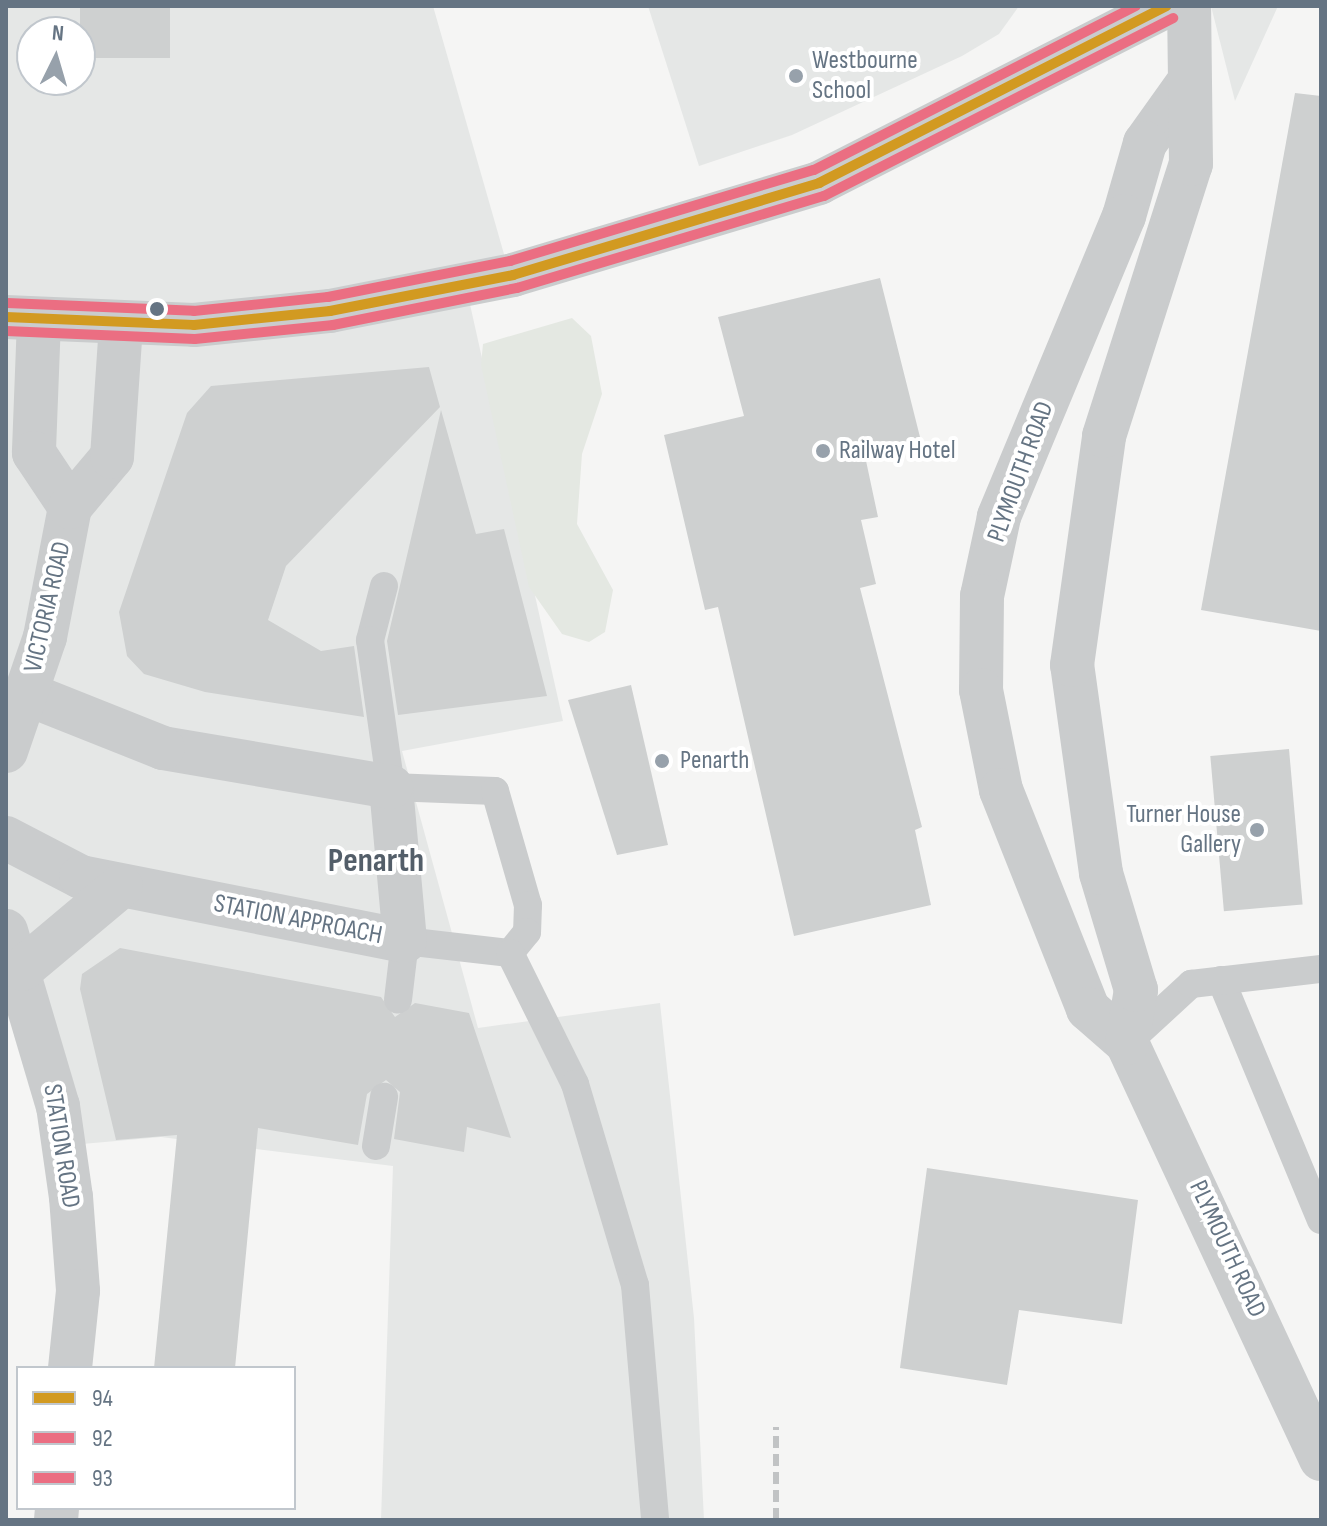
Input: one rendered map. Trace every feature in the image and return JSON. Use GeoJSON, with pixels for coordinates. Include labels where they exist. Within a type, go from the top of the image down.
{"type":"FeatureCollection","features":[{"type":"Feature","properties":{"kind":"street"},"geometry":{"type":"LineString","coordinates":[[22,319],[121,324],[330,311],[513,275],[675,231],[891,151],[1167,6]]}},
{"type":"Feature","properties":{"kind":"street","name":"PLYMOUTH ROAD"},"geometry":{"type":"LineString","coordinates":[[1127,1043],[1136,990],[1101,873],[1072,665],[1104,436],[1191,164],[1185,87],[1194,53],[1189,6]]}},
{"type":"Feature","properties":{"kind":"street","name":"PLYMOUTH ROAD"},"geometry":{"type":"LineString","coordinates":[[1185,87],[1145,143],[1124,216],[999,517],[982,596],[981,690],[1001,790],[1088,1009],[1127,1043],[1321,1459]]}},
{"type":"Feature","properties":{"kind":"street","name":"VICTORIA ROAD"},"geometry":{"type":"LineString","coordinates":[[22,319],[34,453],[70,507]]}},
{"type":"Feature","properties":{"kind":"street","name":"VICTORIA ROAD"},"geometry":{"type":"LineString","coordinates":[[6,751],[27,694],[70,507],[112,457],[121,324]]}},
{"type":"Feature","properties":{"kind":"street"},"geometry":{"type":"LineString","coordinates":[[27,694],[163,748],[391,787]]}},
{"type":"Feature","properties":{"kind":"street","name":"STATION APPROACH"},"geometry":{"type":"LineString","coordinates":[[6,838],[81,877],[405,941],[391,787]]}},
{"type":"Feature","properties":{"kind":"street"},"geometry":{"type":"LineString","coordinates":[[14,950],[121,886]]}},
{"type":"Feature","properties":{"kind":"street","name":"STATION ROAD"},"geometry":{"type":"LineString","coordinates":[[14,950],[58,1106],[71,1197],[78,1291],[70,1366]]}},
{"type":"Feature","properties":{"kind":"lane"},"geometry":{"type":"LineString","coordinates":[[384,586],[370,640],[391,787],[495,791],[528,905],[527,932],[510,953]]}},
{"type":"Feature","properties":{"kind":"lane"},"geometry":{"type":"LineString","coordinates":[[398,1000],[405,941],[510,953]]}},
{"type":"Feature","properties":{"kind":"lane"},"geometry":{"type":"LineString","coordinates":[[510,953],[575,1084],[635,1285],[655,1520]]}},
{"type":"Feature","properties":{"kind":"lane"},"geometry":{"type":"LineString","coordinates":[[1127,1043],[1191,984],[1321,969]]}},
{"type":"Feature","properties":{"kind":"lane"},"geometry":{"type":"LineString","coordinates":[[1221,980],[1321,1220]]}},
{"type":"Feature","properties":{"kind":"lane"},"geometry":{"type":"LineString","coordinates":[[376,1146],[384,1097]]}},
{"type":"Feature","properties":{"kind":"shaded area"},"geometry":{"type":"Polygon","coordinates":[[[6,6],[433,6],[512,282],[467,291],[563,721],[402,751],[478,1028],[660,1003],[694,1318],[704,1520],[381,1520],[393,1166],[161,1137],[60,1146],[6,939],[6,6]]]}},
{"type":"Feature","properties":{"kind":"shaded area","name":"Westbourne School"},"geometry":{"type":"Polygon","coordinates":[[[648,6],[1019,6],[999,34],[962,56],[792,135],[699,166],[648,6]]]}},
{"type":"Feature","properties":{"kind":"shaded area"},"geometry":{"type":"Polygon","coordinates":[[[1211,6],[1278,6],[1235,101],[1211,6]]]}},
{"type":"Feature","properties":{"kind":"shaded area"},"geometry":{"type":"Polygon","coordinates":[[[572,318],[591,336],[602,394],[582,454],[577,524],[613,590],[605,632],[589,642],[562,634],[529,587],[481,365],[483,344],[572,318]]]}},
{"type":"Feature","properties":{"kind":"building"},"geometry":{"type":"Polygon","coordinates":[[[80,6],[170,6],[170,58],[96,58],[96,16],[80,16],[80,6]]]}},
{"type":"Feature","properties":{"kind":"building"},"geometry":{"type":"Polygon","coordinates":[[[1295,93],[1321,96],[1321,631],[1201,610],[1295,93]]]}},
{"type":"Feature","properties":{"kind":"building"},"geometry":{"type":"Polygon","coordinates":[[[880,278],[922,445],[865,456],[878,517],[861,520],[876,584],[860,588],[922,827],[915,830],[931,905],[794,936],[718,607],[705,610],[664,435],[744,416],[718,317],[880,278]]]}},
{"type":"Feature","properties":{"kind":"building"},"geometry":{"type":"Polygon","coordinates":[[[429,367],[440,407],[286,566],[268,620],[321,651],[354,646],[364,717],[205,692],[144,674],[127,656],[119,612],[187,413],[211,386],[429,367]]]}},
{"type":"Feature","properties":{"kind":"building"},"geometry":{"type":"Polygon","coordinates":[[[441,410],[476,534],[504,529],[547,696],[398,715],[387,641],[441,410]]]}},
{"type":"Feature","properties":{"kind":"building"},"geometry":{"type":"Polygon","coordinates":[[[631,685],[668,845],[617,855],[568,700],[631,685]]]}},
{"type":"Feature","properties":{"kind":"building","name":"Turner House Gallery"},"geometry":{"type":"Polygon","coordinates":[[[1289,749],[1303,904],[1224,911],[1210,756],[1289,749]]]}},
{"type":"Feature","properties":{"kind":"building"},"geometry":{"type":"Polygon","coordinates":[[[120,948],[381,997],[395,1017],[415,1003],[469,1013],[511,1138],[467,1127],[464,1152],[394,1139],[400,1092],[386,1080],[367,1094],[358,1145],[258,1128],[235,1366],[154,1366],[177,1135],[116,1140],[80,989],[82,974],[120,948]]]}},
{"type":"Feature","properties":{"kind":"building"},"geometry":{"type":"Polygon","coordinates":[[[927,1168],[1138,1200],[1122,1324],[1019,1310],[1007,1385],[900,1368],[927,1168]]]}},
{"type":"Feature","properties":{"kind":"railway"},"geometry":{"type":"LineString","coordinates":[[776,1427],[776,1520]]}},
{"type":"Feature","properties":{"kind":"transit line","name":"93"},"geometry":{"type":"LineString","coordinates":[[7,303],[194,311],[328,297],[510,261],[814,170],[1136,6]]}},
{"type":"Feature","properties":{"kind":"transit line","name":"94"},"geometry":{"type":"LineString","coordinates":[[6,317],[194,325],[330,311],[513,275],[819,183],[1167,6]]}},
{"type":"Feature","properties":{"kind":"transit line","name":"92"},"geometry":{"type":"LineString","coordinates":[[6,331],[195,339],[333,325],[517,288],[824,196],[1173,18]]}},
{"type":"Feature","properties":{"kind":"place","name":"Westbourne School"},"geometry":{"type":"Point","coordinates":[796,76]}},
{"type":"Feature","properties":{"kind":"place","name":"Railway Hotel"},"geometry":{"type":"Point","coordinates":[823,451]}},
{"type":"Feature","properties":{"kind":"place","name":"Penarth"},"geometry":{"type":"Point","coordinates":[662,761]}},
{"type":"Feature","properties":{"kind":"place","name":"Turner House Gallery"},"geometry":{"type":"Point","coordinates":[1257,830]}},
{"type":"Feature","properties":{"kind":"district","name":"Penarth"},"geometry":{"type":"Point","coordinates":[376,861]}}]}
